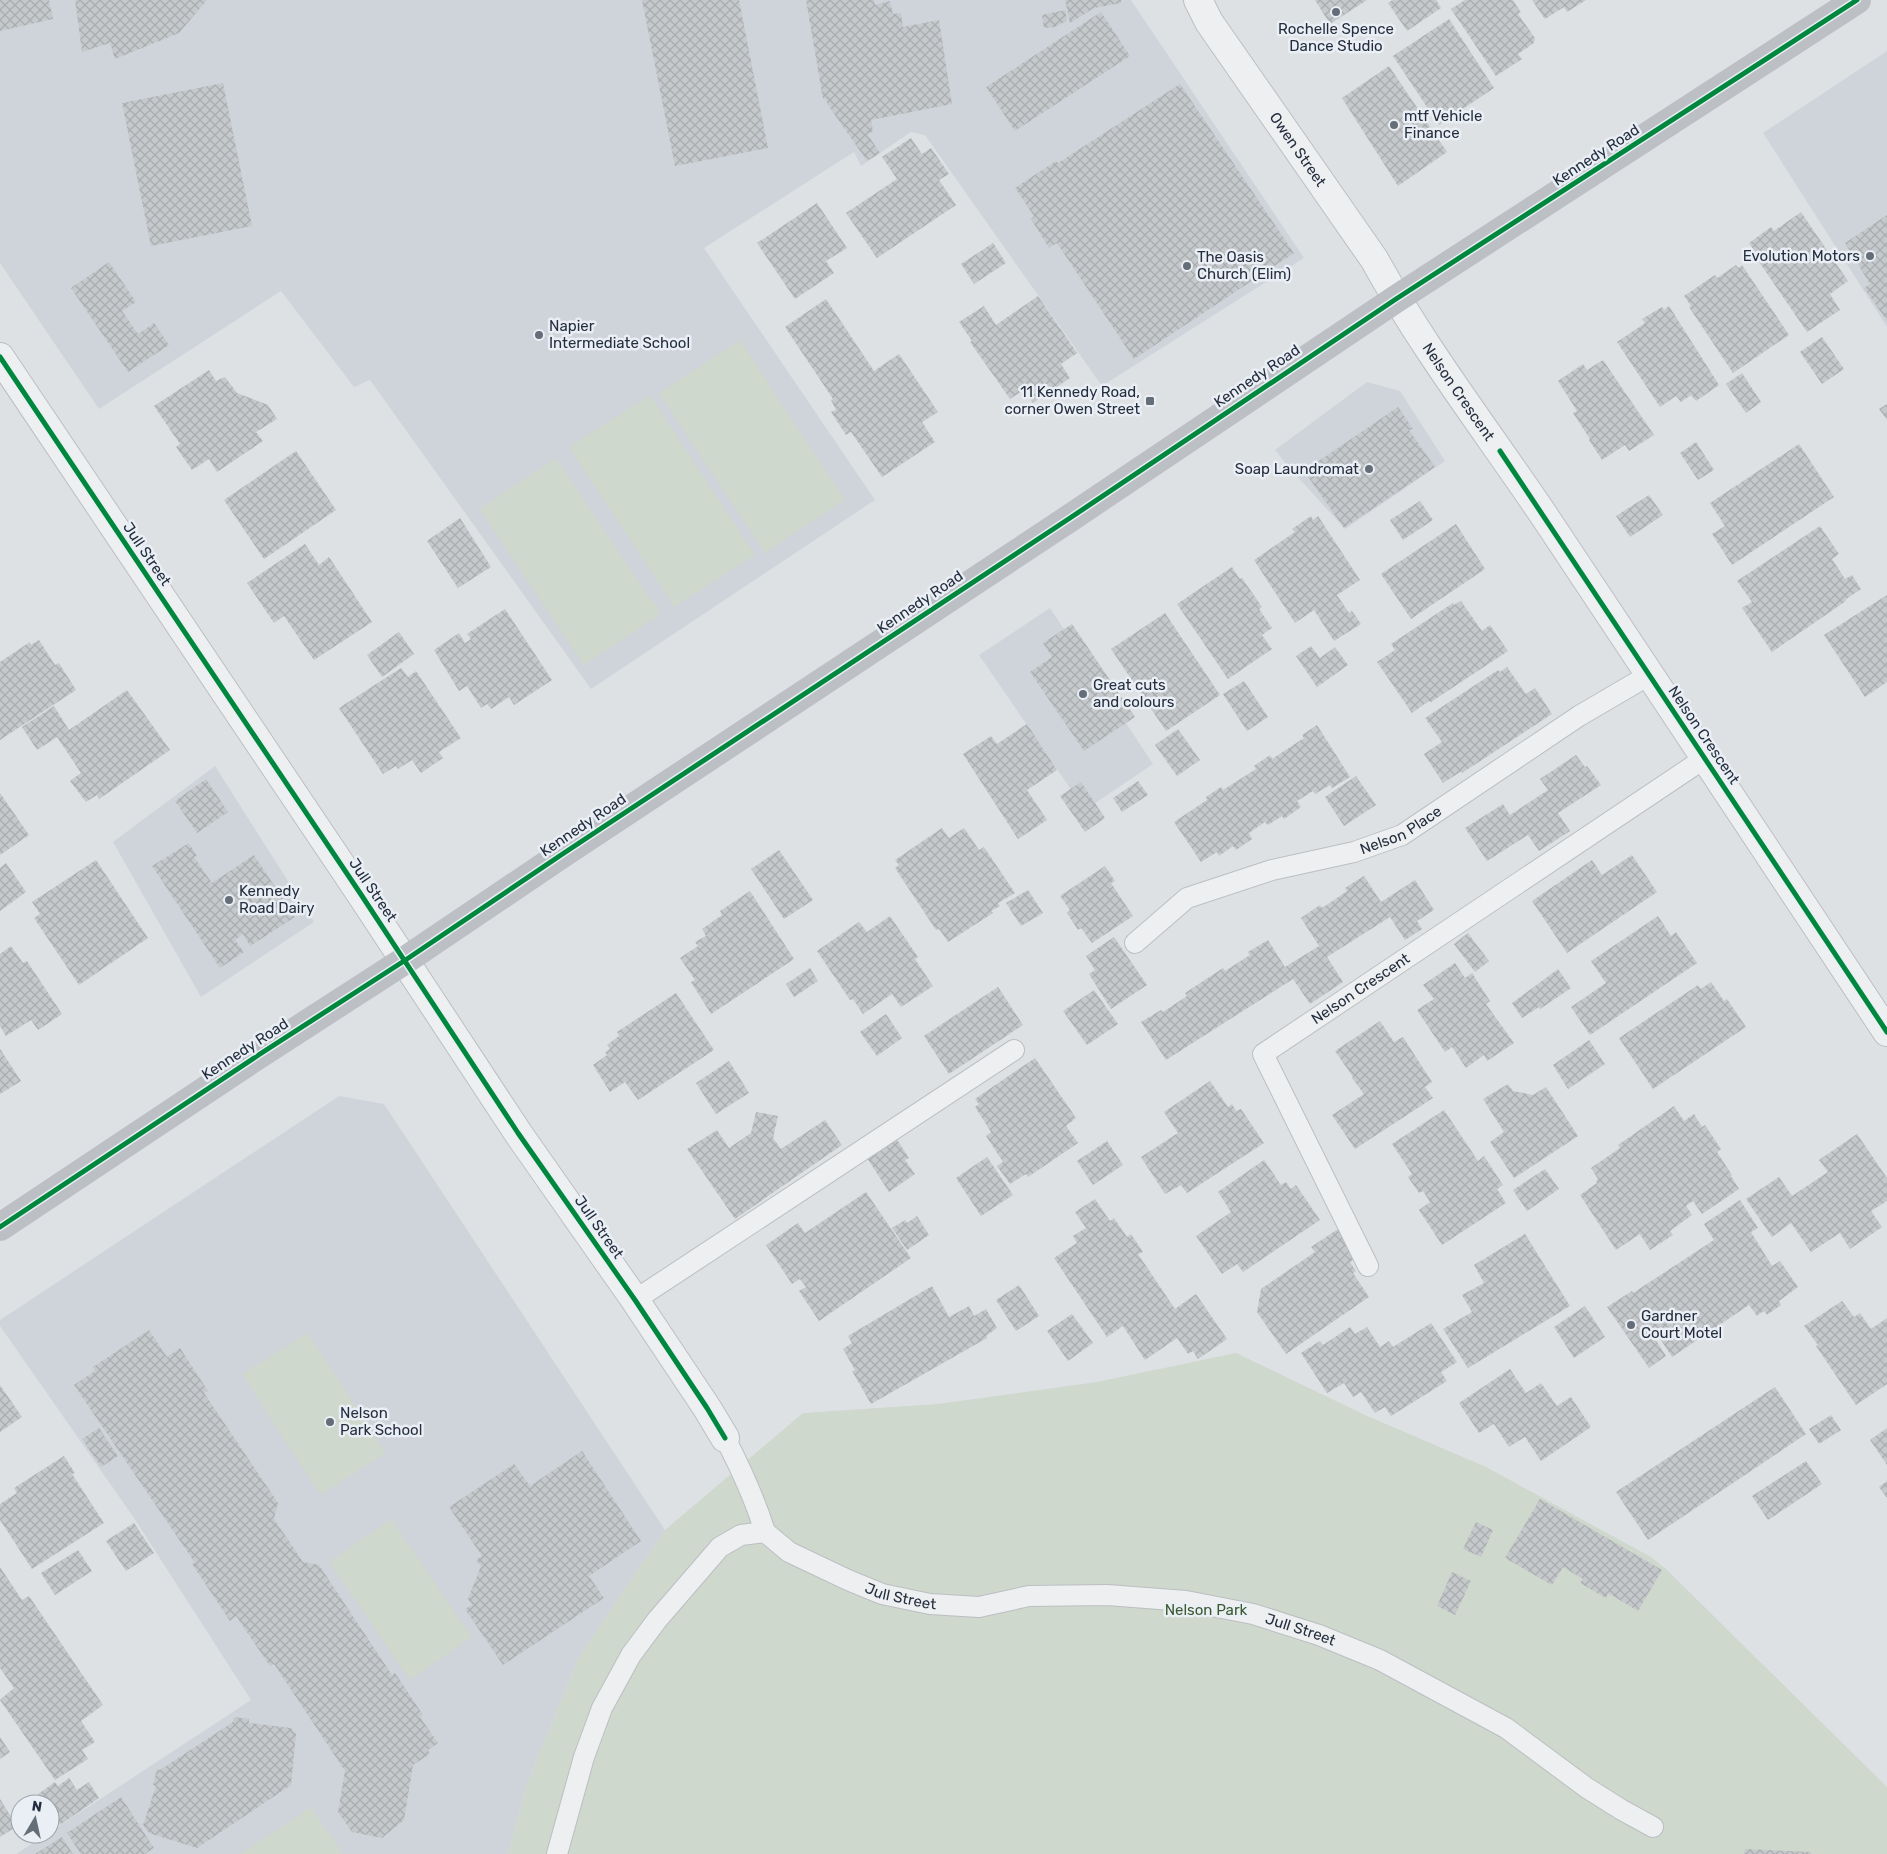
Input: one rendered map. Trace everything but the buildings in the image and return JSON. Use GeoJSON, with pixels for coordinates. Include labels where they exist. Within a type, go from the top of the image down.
{"type":"FeatureCollection","features":[{"type":"Feature","properties":{"kind":"main road","name":"Kennedy Road"},"geometry":{"type":"LineString","coordinates":[[0,1227],[260,1054],[404,961],[1396,299],[1857,0]]}},
{"type":"Feature","properties":{"kind":"street","name":"Owen Street"},"geometry":{"type":"LineString","coordinates":[[1198,0],[1208,22],[1374,259],[1396,299]]}},
{"type":"Feature","properties":{"kind":"street","name":"Nelson Crescent"},"geometry":{"type":"LineString","coordinates":[[1396,299],[1427,347],[1500,451],[1887,1032]]}},
{"type":"Feature","properties":{"kind":"street","name":"Jull Street"},"geometry":{"type":"LineString","coordinates":[[0,357],[512,1125],[635,1300],[725,1438]]}},
{"type":"Feature","properties":{"kind":"lane","name":"Nelson Place"},"geometry":{"type":"LineString","coordinates":[[1135,943],[1187,898],[1272,870],[1354,852],[1402,835],[1578,716],[1649,674]]}},
{"type":"Feature","properties":{"kind":"lane","name":"Nelson Crescent"},"geometry":{"type":"LineString","coordinates":[[1368,1266],[1263,1054],[1705,758]]}},
{"type":"Feature","properties":{"kind":"lane"},"geometry":{"type":"LineString","coordinates":[[635,1300],[1014,1050]]}},
{"type":"Feature","properties":{"kind":"lane"},"geometry":{"type":"LineString","coordinates":[[557,1854],[584,1757],[602,1708],[631,1655],[657,1620],[720,1547],[741,1535],[765,1532],[758,1506],[725,1438]]}},
{"type":"Feature","properties":{"kind":"lane","name":"Jull Street"},"geometry":{"type":"LineString","coordinates":[[765,1532],[789,1552],[848,1580],[882,1594],[930,1604],[978,1607],[1029,1596],[1106,1595],[1186,1601],[1253,1614],[1319,1635],[1380,1660],[1506,1728],[1587,1788],[1653,1827]]}},
{"type":"Feature","properties":{"kind":"shaded area","name":"Napier Intermediate School"},"geometry":{"type":"Polygon","coordinates":[[[0,0],[1131,0],[1304,258],[1102,386],[925,135],[911,132],[861,166],[854,152],[704,248],[875,500],[591,689],[370,380],[354,387],[281,291],[99,409],[0,263],[0,0]]]}},
{"type":"Feature","properties":{"kind":"shaded area"},"geometry":{"type":"Polygon","coordinates":[[[1887,51],[1887,327],[1763,133],[1887,51]]]}},
{"type":"Feature","properties":{"kind":"shaded area"},"geometry":{"type":"Polygon","coordinates":[[[1367,382],[1400,391],[1445,461],[1345,529],[1275,450],[1367,382]]]}},
{"type":"Feature","properties":{"kind":"shaded area"},"geometry":{"type":"Polygon","coordinates":[[[1050,608],[1153,764],[1085,810],[979,655],[1050,608]]]}},
{"type":"Feature","properties":{"kind":"shaded area"},"geometry":{"type":"Polygon","coordinates":[[[215,766],[314,922],[201,997],[113,842],[215,766]]]}},
{"type":"Feature","properties":{"kind":"shaded area","name":"Nelson Park School"},"geometry":{"type":"Polygon","coordinates":[[[339,1096],[384,1104],[665,1530],[579,1656],[527,1784],[508,1854],[16,1854],[32,1844],[60,1844],[60,1825],[251,1700],[134,1518],[0,1326],[0,1320],[339,1096]]]}},
{"type":"Feature","properties":{"kind":"green space"},"geometry":{"type":"Polygon","coordinates":[[[740,340],[845,500],[765,553],[659,393],[740,340]]]}},
{"type":"Feature","properties":{"kind":"green space"},"geometry":{"type":"Polygon","coordinates":[[[650,395],[755,555],[674,607],[569,447],[650,395]]]}},
{"type":"Feature","properties":{"kind":"green space"},"geometry":{"type":"Polygon","coordinates":[[[556,458],[661,614],[584,665],[479,509],[556,458]]]}},
{"type":"Feature","properties":{"kind":"green space"},"geometry":{"type":"Polygon","coordinates":[[[308,1333],[386,1453],[320,1495],[242,1374],[308,1333]]]}},
{"type":"Feature","properties":{"kind":"green space","name":"Nelson Park"},"geometry":{"type":"Polygon","coordinates":[[[1236,1353],[1365,1415],[1486,1467],[1651,1557],[1667,1570],[1887,1787],[1887,1854],[508,1854],[527,1784],[579,1656],[665,1530],[803,1413],[938,1404],[1097,1382],[1236,1353]]]}},
{"type":"Feature","properties":{"kind":"green space"},"geometry":{"type":"Polygon","coordinates":[[[391,1519],[472,1637],[410,1680],[329,1562],[391,1519]]]}},
{"type":"Feature","properties":{"kind":"green space"},"geometry":{"type":"Polygon","coordinates":[[[311,1807],[343,1854],[240,1854],[311,1807]]]}},
{"type":"Feature","properties":{"kind":"cycle path"},"geometry":{"type":"LineString","coordinates":[[0,1227],[260,1054],[404,961],[1396,299],[1857,0]]}},
{"type":"Feature","properties":{"kind":"cycle path"},"geometry":{"type":"LineString","coordinates":[[0,357],[360,893],[518,1133],[635,1300],[725,1438]]}},
{"type":"Feature","properties":{"kind":"cycle path"},"geometry":{"type":"LineString","coordinates":[[1500,451],[1887,1032]]}},
{"type":"Feature","properties":{"kind":"place","name":"Rochelle Spence Dance Studio"},"geometry":{"type":"Point","coordinates":[1336,12]}},
{"type":"Feature","properties":{"kind":"place","name":"mtf Vehicle Finance"},"geometry":{"type":"Point","coordinates":[1394,125]}},
{"type":"Feature","properties":{"kind":"place","name":"Evolution Motors"},"geometry":{"type":"Point","coordinates":[1870,256]}},
{"type":"Feature","properties":{"kind":"place","name":"The Oasis Church (Elim)"},"geometry":{"type":"Point","coordinates":[1187,266]}},
{"type":"Feature","properties":{"kind":"place","name":"Napier Intermediate School"},"geometry":{"type":"Point","coordinates":[539,335]}},
{"type":"Feature","properties":{"kind":"place","name":"11 Kennedy Road, corner Owen Street"},"geometry":{"type":"Point","coordinates":[1150,401]}},
{"type":"Feature","properties":{"kind":"place","name":"Soap Laundromat"},"geometry":{"type":"Point","coordinates":[1369,469]}},
{"type":"Feature","properties":{"kind":"place","name":"Great cuts and colours"},"geometry":{"type":"Point","coordinates":[1083,694]}},
{"type":"Feature","properties":{"kind":"place","name":"Kennedy Road Dairy"},"geometry":{"type":"Point","coordinates":[229,900]}},
{"type":"Feature","properties":{"kind":"place","name":"Gardner Court Motel"},"geometry":{"type":"Point","coordinates":[1631,1325]}},
{"type":"Feature","properties":{"kind":"place","name":"Nelson Park School"},"geometry":{"type":"Point","coordinates":[330,1422]}}]}
